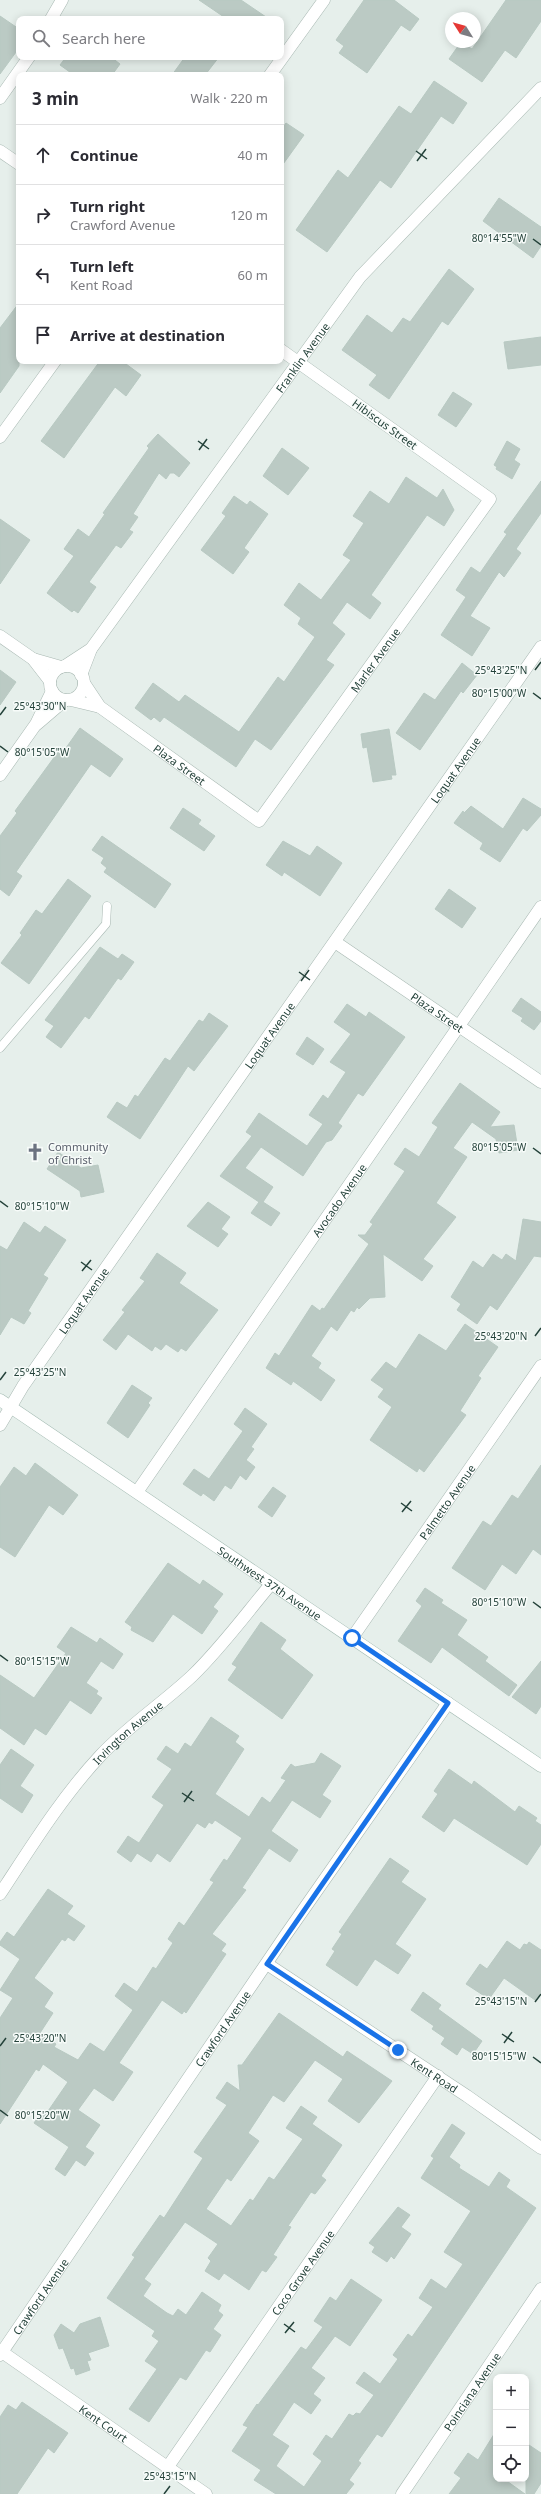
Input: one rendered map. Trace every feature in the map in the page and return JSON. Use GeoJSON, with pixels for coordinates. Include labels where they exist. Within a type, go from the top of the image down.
{"type":"FeatureCollection","features":[{"type":"Feature","properties":{"kind":"street"},"geometry":{"type":"LineString","coordinates":[[54,16],[62,0]]}},
{"type":"Feature","properties":{"kind":"street"},"geometry":{"type":"LineString","coordinates":[[284,56],[324,0]]}},
{"type":"Feature","properties":{"kind":"street"},"geometry":{"type":"LineString","coordinates":[[18,72],[27,60]]}},
{"type":"Feature","properties":{"kind":"street"},"geometry":{"type":"LineString","coordinates":[[272,72],[281,60]]}},
{"type":"Feature","properties":{"kind":"street"},"geometry":{"type":"LineString","coordinates":[[0,98],[16,75]]}},
{"type":"Feature","properties":{"kind":"street","name":"Franklin Avenue"},"geometry":{"type":"LineString","coordinates":[[82,679],[91,649],[348,292],[373,262],[541,88]]}},
{"type":"Feature","properties":{"kind":"street"},"geometry":{"type":"LineString","coordinates":[[0,151],[16,162]]}},
{"type":"Feature","properties":{"kind":"street","name":"Hibiscus Street"},"geometry":{"type":"LineString","coordinates":[[284,352],[490,499]]}},
{"type":"Feature","properties":{"kind":"street"},"geometry":{"type":"LineString","coordinates":[[0,437],[53,364]]}},
{"type":"Feature","properties":{"kind":"street","name":"Marler Avenue"},"geometry":{"type":"LineString","coordinates":[[259,821],[490,499]]}},
{"type":"Feature","properties":{"kind":"street"},"geometry":{"type":"LineString","coordinates":[[0,636],[33,660],[60,699],[68,700]]}},
{"type":"Feature","properties":{"kind":"street","name":"Loquat Avenue"},"geometry":{"type":"LineString","coordinates":[[0,1425],[11,1407],[541,647]]}},
{"type":"Feature","properties":{"kind":"street","name":"Franklin Avenue"},"geometry":{"type":"LineString","coordinates":[[63,667],[91,649]]}},
{"type":"Feature","properties":{"kind":"street"},"geometry":{"type":"LineString","coordinates":[[33,660],[63,667],[75,668],[82,679],[80,693],[36,724]]}},
{"type":"Feature","properties":{"kind":"street"},"geometry":{"type":"LineString","coordinates":[[0,775],[36,724],[51,686],[54,672],[63,667]]}},
{"type":"Feature","properties":{"kind":"street","name":"Plaza Street"},"geometry":{"type":"LineString","coordinates":[[82,679],[100,707],[259,821]]}},
{"type":"Feature","properties":{"kind":"street","name":"Plaza Street"},"geometry":{"type":"LineString","coordinates":[[68,700],[100,707]]}},
{"type":"Feature","properties":{"kind":"street","name":"Avocado Avenue"},"geometry":{"type":"LineString","coordinates":[[136,1492],[541,907]]}},
{"type":"Feature","properties":{"kind":"street","name":"Plaza Street"},"geometry":{"type":"LineString","coordinates":[[335,942],[541,1082]]}},
{"type":"Feature","properties":{"kind":"street","name":"Palmetto Avenue"},"geometry":{"type":"LineString","coordinates":[[352,1638],[541,1366]]}},
{"type":"Feature","properties":{"kind":"street","name":"Southwest 37th Avenue"},"geometry":{"type":"LineString","coordinates":[[0,1400],[541,1766]]}},
{"type":"Feature","properties":{"kind":"street","name":"Irvington Avenue"},"geometry":{"type":"LineString","coordinates":[[0,1894],[48,1822],[87,1770],[118,1738],[177,1690],[202,1666],[271,1584]]}},
{"type":"Feature","properties":{"kind":"street","name":"Crawford Avenue"},"geometry":{"type":"LineString","coordinates":[[1,2354],[267,1964],[448,1703]]}},
{"type":"Feature","properties":{"kind":"street","name":"Kent Road"},"geometry":{"type":"LineString","coordinates":[[267,1964],[438,2076],[541,2148]]}},
{"type":"Feature","properties":{"kind":"street","name":"Coco Grove Avenue"},"geometry":{"type":"LineString","coordinates":[[167,2468],[438,2076]]}},
{"type":"Feature","properties":{"kind":"street","name":"Poinciana Avenue"},"geometry":{"type":"LineString","coordinates":[[402,2494],[541,2289]]}},
{"type":"Feature","properties":{"kind":"street","name":"Kent Court"},"geometry":{"type":"LineString","coordinates":[[1,2354],[206,2494]]}},
{"type":"Feature","properties":{"kind":"lane"},"geometry":{"type":"LineString","coordinates":[[0,1048],[106,924],[107,906]]}},
{"type":"Feature","properties":{"kind":"building"},"geometry":{"type":"Polygon","coordinates":[[[199,0],[241,0],[265,16],[223,16],[199,0]]]}},
{"type":"Feature","properties":{"kind":"building"},"geometry":{"type":"Polygon","coordinates":[[[364,0],[394,0],[419,19],[410,31],[401,25],[367,73],[339,53],[344,46],[336,40],[364,0]]]}},
{"type":"Feature","properties":{"kind":"building"},"geometry":{"type":"Polygon","coordinates":[[[506,0],[541,0],[541,21],[516,58],[505,50],[482,82],[449,59],[457,48],[481,48],[481,36],[506,0]]]}},
{"type":"Feature","properties":{"kind":"building"},"geometry":{"type":"Polygon","coordinates":[[[0,16],[16,27],[16,52],[0,74],[0,16]]]}},
{"type":"Feature","properties":{"kind":"building"},"geometry":{"type":"Polygon","coordinates":[[[64,60],[115,60],[120,64],[114,72],[70,72],[60,65],[64,60]]]}},
{"type":"Feature","properties":{"kind":"building"},"geometry":{"type":"Polygon","coordinates":[[[183,60],[217,60],[207,72],[174,72],[183,60]]]}},
{"type":"Feature","properties":{"kind":"building"},"geometry":{"type":"Polygon","coordinates":[[[434,81],[467,103],[453,124],[441,116],[391,188],[380,180],[327,252],[296,230],[338,170],[348,178],[399,106],[411,114],[434,81]]]}},
{"type":"Feature","properties":{"kind":"building"},"geometry":{"type":"Polygon","coordinates":[[[286,123],[304,135],[284,163],[284,126],[286,123]]]}},
{"type":"Feature","properties":{"kind":"building"},"geometry":{"type":"Polygon","coordinates":[[[499,198],[541,227],[541,246],[533,258],[483,221],[499,198]]]}},
{"type":"Feature","properties":{"kind":"building"},"geometry":{"type":"Polygon","coordinates":[[[449,269],[474,289],[448,325],[442,321],[389,399],[369,385],[377,375],[342,350],[367,315],[392,333],[403,318],[410,322],[449,269]]]}},
{"type":"Feature","properties":{"kind":"building"},"geometry":{"type":"Polygon","coordinates":[[[16,307],[16,364],[19,364],[19,366],[0,393],[0,328],[16,307]]]}},
{"type":"Feature","properties":{"kind":"building"},"geometry":{"type":"Polygon","coordinates":[[[541,337],[541,365],[508,369],[504,342],[541,337]]]}},
{"type":"Feature","properties":{"kind":"building"},"geometry":{"type":"Polygon","coordinates":[[[98,364],[126,364],[141,375],[126,396],[115,387],[64,458],[41,441],[98,364]]]}},
{"type":"Feature","properties":{"kind":"building"},"geometry":{"type":"Polygon","coordinates":[[[453,392],[472,404],[456,427],[438,415],[453,392]]]}},
{"type":"Feature","properties":{"kind":"building"},"geometry":{"type":"Polygon","coordinates":[[[158,434],[190,463],[179,477],[174,473],[170,473],[166,479],[159,473],[133,514],[138,517],[129,530],[133,532],[121,548],[116,545],[89,582],[96,587],[78,613],[74,610],[72,612],[47,593],[74,556],[64,549],[78,529],[89,537],[105,514],[103,513],[149,448],[147,446],[158,434]]]}},
{"type":"Feature","properties":{"kind":"building"},"geometry":{"type":"Polygon","coordinates":[[[507,441],[520,449],[514,460],[520,464],[512,479],[496,469],[497,467],[494,465],[507,441]]]}},
{"type":"Feature","properties":{"kind":"building"},"geometry":{"type":"Polygon","coordinates":[[[282,448],[309,468],[288,495],[263,476],[282,448]]]}},
{"type":"Feature","properties":{"kind":"building"},"geometry":{"type":"Polygon","coordinates":[[[406,477],[437,498],[443,489],[454,510],[444,526],[427,515],[371,595],[381,603],[370,619],[347,602],[332,623],[345,634],[326,660],[334,665],[271,750],[255,739],[236,767],[164,717],[160,722],[154,717],[151,720],[135,708],[153,683],[179,702],[185,695],[239,732],[278,677],[284,682],[315,637],[298,624],[301,618],[284,605],[299,583],[321,600],[351,560],[343,555],[364,523],[353,516],[370,491],[389,504],[406,477]]]}},
{"type":"Feature","properties":{"kind":"building"},"geometry":{"type":"Polygon","coordinates":[[[541,481],[541,513],[516,549],[521,553],[504,577],[499,572],[470,616],[490,628],[472,656],[441,635],[466,597],[456,590],[471,567],[480,573],[507,534],[504,532],[541,481]]]}},
{"type":"Feature","properties":{"kind":"building"},"geometry":{"type":"Polygon","coordinates":[[[234,496],[247,505],[250,501],[268,514],[244,548],[249,552],[233,574],[201,550],[226,516],[222,513],[234,496]]]}},
{"type":"Feature","properties":{"kind":"building"},"geometry":{"type":"Polygon","coordinates":[[[0,519],[30,540],[0,584],[0,519]]]}},
{"type":"Feature","properties":{"kind":"building"},"geometry":{"type":"Polygon","coordinates":[[[462,663],[477,675],[463,693],[461,691],[420,750],[396,733],[424,693],[435,700],[462,663]]]}},
{"type":"Feature","properties":{"kind":"building"},"geometry":{"type":"Polygon","coordinates":[[[0,670],[16,682],[0,705],[0,670]]]}},
{"type":"Feature","properties":{"kind":"building"},"geometry":{"type":"Polygon","coordinates":[[[80,728],[123,759],[110,777],[91,764],[16,872],[22,876],[9,896],[0,889],[0,836],[17,813],[15,811],[58,752],[61,755],[80,728]]]}},
{"type":"Feature","properties":{"kind":"building"},"geometry":{"type":"Polygon","coordinates":[[[389,729],[396,775],[391,775],[392,779],[373,782],[367,747],[363,748],[361,734],[389,729]]]}},
{"type":"Feature","properties":{"kind":"building"},"geometry":{"type":"Polygon","coordinates":[[[523,798],[541,809],[541,815],[527,831],[523,828],[500,862],[480,849],[483,843],[454,823],[463,811],[464,813],[471,806],[503,829],[523,798]]]}},
{"type":"Feature","properties":{"kind":"building"},"geometry":{"type":"Polygon","coordinates":[[[183,808],[201,820],[198,824],[215,836],[204,851],[170,828],[183,808]]]}},
{"type":"Feature","properties":{"kind":"building"},"geometry":{"type":"Polygon","coordinates":[[[102,836],[171,884],[155,908],[104,872],[107,868],[101,863],[104,858],[92,850],[102,836]]]}},
{"type":"Feature","properties":{"kind":"building"},"geometry":{"type":"Polygon","coordinates":[[[283,841],[310,856],[317,846],[342,863],[320,896],[284,872],[282,876],[266,865],[283,841]]]}},
{"type":"Feature","properties":{"kind":"building"},"geometry":{"type":"Polygon","coordinates":[[[68,879],[91,896],[29,984],[1,963],[22,935],[20,933],[36,910],[42,914],[68,879]]]}},
{"type":"Feature","properties":{"kind":"building"},"geometry":{"type":"Polygon","coordinates":[[[449,889],[476,908],[462,928],[435,909],[449,889]]]}},
{"type":"Feature","properties":{"kind":"building"},"geometry":{"type":"Polygon","coordinates":[[[100,947],[118,959],[122,954],[134,962],[121,980],[118,978],[89,1019],[85,1016],[61,1048],[46,1037],[54,1026],[45,1020],[100,947]]]}},
{"type":"Feature","properties":{"kind":"building"},"geometry":{"type":"Polygon","coordinates":[[[521,998],[541,1012],[541,1021],[534,1030],[521,1021],[523,1018],[512,1011],[521,998]]]}},
{"type":"Feature","properties":{"kind":"building"},"geometry":{"type":"Polygon","coordinates":[[[347,1004],[366,1017],[369,1012],[405,1037],[363,1096],[358,1093],[338,1123],[342,1126],[332,1140],[326,1142],[303,1176],[261,1147],[245,1168],[273,1187],[263,1202],[280,1213],[271,1226],[251,1213],[259,1202],[220,1176],[252,1136],[246,1132],[259,1113],[307,1146],[323,1124],[309,1115],[323,1095],[328,1099],[346,1072],[330,1062],[351,1034],[334,1022],[347,1004]]]}},
{"type":"Feature","properties":{"kind":"building"},"geometry":{"type":"Polygon","coordinates":[[[209,1013],[228,1026],[194,1071],[188,1066],[140,1139],[107,1117],[117,1102],[127,1108],[135,1095],[138,1097],[165,1058],[170,1061],[199,1020],[203,1022],[209,1013]]]}},
{"type":"Feature","properties":{"kind":"building"},"geometry":{"type":"Polygon","coordinates":[[[307,1037],[324,1049],[313,1065],[296,1054],[307,1037]]]}},
{"type":"Feature","properties":{"kind":"building"},"geometry":{"type":"Polygon","coordinates":[[[460,1083],[500,1112],[490,1127],[514,1125],[518,1150],[499,1153],[496,1139],[472,1122],[453,1148],[467,1157],[436,1203],[456,1217],[423,1259],[433,1266],[422,1281],[383,1254],[385,1297],[370,1298],[359,1309],[357,1307],[354,1312],[351,1310],[337,1331],[331,1326],[311,1356],[321,1363],[318,1368],[335,1380],[321,1401],[293,1381],[291,1385],[266,1368],[275,1353],[279,1356],[312,1305],[320,1311],[322,1308],[324,1309],[369,1244],[358,1235],[365,1235],[373,1224],[370,1222],[405,1171],[394,1164],[405,1148],[419,1157],[438,1127],[432,1123],[460,1083]]]}},
{"type":"Feature","properties":{"kind":"building"},"geometry":{"type":"Polygon","coordinates":[[[58,1152],[81,1168],[98,1165],[104,1192],[81,1197],[80,1191],[47,1169],[58,1152]]]}},
{"type":"Feature","properties":{"kind":"building"},"geometry":{"type":"Polygon","coordinates":[[[208,1202],[230,1217],[221,1229],[228,1234],[218,1247],[187,1226],[208,1202]]]}},
{"type":"Feature","properties":{"kind":"building"},"geometry":{"type":"Polygon","coordinates":[[[523,1219],[541,1222],[541,1257],[534,1256],[497,1310],[490,1305],[477,1324],[457,1310],[461,1304],[451,1297],[473,1261],[483,1268],[493,1254],[502,1260],[506,1254],[516,1261],[523,1219]]]}},
{"type":"Feature","properties":{"kind":"building"},"geometry":{"type":"Polygon","coordinates":[[[24,1222],[40,1233],[45,1226],[66,1240],[43,1275],[48,1278],[28,1311],[31,1313],[24,1324],[11,1317],[0,1335],[0,1246],[7,1250],[24,1222]]]}},
{"type":"Feature","properties":{"kind":"building"},"geometry":{"type":"Polygon","coordinates":[[[157,1253],[186,1273],[179,1283],[218,1310],[186,1351],[181,1348],[178,1352],[166,1344],[161,1350],[155,1346],[152,1351],[128,1334],[116,1350],[103,1340],[125,1312],[122,1310],[145,1281],[140,1278],[157,1253]]]}},
{"type":"Feature","properties":{"kind":"building"},"geometry":{"type":"Polygon","coordinates":[[[465,1324],[498,1347],[478,1376],[481,1378],[460,1411],[466,1415],[424,1472],[419,1468],[417,1472],[370,1440],[392,1407],[378,1397],[384,1389],[371,1380],[386,1362],[396,1369],[419,1334],[446,1351],[465,1324]]]}},
{"type":"Feature","properties":{"kind":"building"},"geometry":{"type":"Polygon","coordinates":[[[132,1385],[152,1398],[148,1403],[150,1405],[128,1438],[107,1423],[132,1385]]]}},
{"type":"Feature","properties":{"kind":"building"},"geometry":{"type":"Polygon","coordinates":[[[245,1408],[267,1424],[251,1447],[254,1449],[246,1460],[255,1467],[246,1480],[240,1475],[231,1489],[225,1485],[214,1501],[203,1493],[201,1496],[183,1484],[194,1469],[209,1479],[243,1431],[234,1424],[245,1408]]]}},
{"type":"Feature","properties":{"kind":"building"},"geometry":{"type":"Polygon","coordinates":[[[35,1463],[78,1495],[63,1515],[49,1505],[15,1557],[0,1547],[0,1487],[14,1467],[26,1476],[35,1463]]]}},
{"type":"Feature","properties":{"kind":"building"},"geometry":{"type":"Polygon","coordinates":[[[541,1465],[541,1555],[533,1549],[516,1574],[502,1564],[485,1590],[452,1568],[483,1521],[491,1526],[512,1495],[518,1499],[541,1465]]]}},
{"type":"Feature","properties":{"kind":"building"},"geometry":{"type":"Polygon","coordinates":[[[273,1487],[286,1496],[272,1517],[258,1507],[273,1487]]]}},
{"type":"Feature","properties":{"kind":"building"},"geometry":{"type":"Polygon","coordinates":[[[168,1563],[200,1585],[203,1580],[223,1594],[213,1607],[218,1611],[202,1634],[173,1614],[153,1642],[131,1630],[132,1627],[125,1622],[168,1563]]]}},
{"type":"Feature","properties":{"kind":"building"},"geometry":{"type":"Polygon","coordinates":[[[425,1588],[443,1600],[441,1603],[467,1620],[457,1635],[488,1657],[485,1661],[517,1685],[509,1696],[442,1647],[431,1663],[398,1641],[422,1606],[416,1601],[425,1588]]]}},
{"type":"Feature","properties":{"kind":"building"},"geometry":{"type":"Polygon","coordinates":[[[261,1622],[286,1640],[280,1649],[313,1675],[282,1719],[228,1680],[237,1667],[232,1664],[261,1622]]]}},
{"type":"Feature","properties":{"kind":"building"},"geometry":{"type":"Polygon","coordinates":[[[71,1627],[97,1643],[100,1638],[123,1654],[113,1669],[101,1661],[86,1683],[98,1691],[96,1694],[102,1698],[91,1714],[70,1700],[46,1735],[35,1728],[24,1745],[0,1728],[0,1675],[34,1698],[66,1653],[57,1647],[71,1627]]]}},
{"type":"Feature","properties":{"kind":"building"},"geometry":{"type":"Polygon","coordinates":[[[541,1661],[541,1706],[536,1714],[512,1697],[541,1661]]]}},
{"type":"Feature","properties":{"kind":"building"},"geometry":{"type":"Polygon","coordinates":[[[211,1717],[239,1736],[235,1742],[244,1749],[215,1794],[249,1817],[262,1797],[270,1803],[286,1780],[281,1778],[291,1764],[295,1767],[315,1763],[321,1753],[341,1766],[322,1795],[331,1801],[320,1818],[292,1800],[271,1831],[298,1850],[290,1862],[269,1848],[242,1888],[246,1890],[212,1934],[226,1944],[221,1951],[226,1954],[186,2013],[184,2011],[182,2014],[162,2000],[119,2063],[133,2072],[113,2101],[94,2088],[78,2110],[100,2125],[85,2147],[94,2153],[85,2166],[76,2160],[65,2176],[55,2169],[69,2147],[34,2123],[42,2111],[46,2114],[68,2082],[43,2064],[39,2071],[36,2069],[0,2124],[0,2018],[13,1998],[0,1990],[20,1959],[0,1945],[0,1942],[7,1932],[14,1937],[48,1889],[73,1906],[67,1914],[85,1926],[74,1941],[68,1937],[65,1941],[62,1939],[34,1978],[53,1993],[44,2007],[53,2013],[40,2033],[56,2044],[54,2047],[78,2060],[90,2043],[104,2052],[133,2010],[115,1996],[124,1983],[137,1992],[153,1967],[156,1969],[173,1943],[168,1939],[179,1922],[184,1926],[214,1882],[210,1880],[224,1859],[227,1861],[242,1838],[215,1820],[212,1824],[209,1822],[205,1828],[197,1823],[170,1862],[157,1853],[151,1862],[137,1853],[131,1862],[117,1852],[128,1836],[139,1843],[164,1805],[152,1797],[172,1769],[157,1759],[166,1746],[178,1754],[185,1743],[191,1747],[211,1717]]]}},
{"type":"Feature","properties":{"kind":"building"},"geometry":{"type":"Polygon","coordinates":[[[11,1749],[34,1765],[20,1786],[33,1795],[22,1813],[0,1798],[0,1765],[11,1749]]]}},
{"type":"Feature","properties":{"kind":"building"},"geometry":{"type":"Polygon","coordinates":[[[449,1769],[472,1785],[474,1781],[515,1812],[519,1806],[537,1818],[535,1821],[541,1825],[541,1844],[527,1865],[454,1818],[444,1832],[422,1817],[438,1794],[434,1791],[449,1769]]]}},
{"type":"Feature","properties":{"kind":"building"},"geometry":{"type":"Polygon","coordinates":[[[390,1858],[409,1871],[401,1882],[426,1899],[395,1944],[411,1955],[398,1974],[375,1959],[357,1986],[326,1965],[335,1951],[332,1949],[342,1934],[339,1932],[390,1858]]]}},
{"type":"Feature","properties":{"kind":"building"},"geometry":{"type":"Polygon","coordinates":[[[507,1941],[520,1950],[524,1944],[527,1945],[529,1942],[541,1950],[541,1992],[535,2000],[504,1978],[489,1999],[466,1984],[480,1964],[487,1969],[507,1941]]]}},
{"type":"Feature","properties":{"kind":"building"},"geometry":{"type":"Polygon","coordinates":[[[423,1992],[441,2005],[438,2009],[482,2041],[473,2054],[462,2047],[457,2055],[441,2044],[445,2038],[432,2029],[434,2026],[411,2010],[423,1992]]]}},
{"type":"Feature","properties":{"kind":"building"},"geometry":{"type":"Polygon","coordinates":[[[279,2013],[343,2057],[347,2051],[392,2081],[359,2123],[328,2101],[343,2079],[315,2060],[284,2102],[273,2095],[248,2133],[259,2141],[231,2181],[227,2178],[206,2209],[231,2226],[250,2199],[253,2201],[269,2177],[274,2180],[303,2139],[286,2128],[301,2106],[317,2117],[312,2124],[342,2145],[321,2176],[326,2180],[315,2194],[311,2192],[288,2226],[291,2227],[273,2255],[277,2257],[266,2272],[262,2270],[249,2290],[224,2273],[219,2280],[205,2271],[211,2261],[208,2258],[218,2244],[185,2222],[144,2279],[151,2284],[143,2296],[173,2316],[178,2309],[186,2315],[202,2292],[221,2305],[218,2311],[223,2315],[213,2329],[221,2335],[210,2352],[206,2350],[186,2380],[180,2377],[149,2422],[129,2409],[157,2369],[145,2361],[159,2341],[152,2336],[155,2331],[107,2298],[135,2257],[132,2255],[160,2215],[164,2218],[203,2158],[194,2152],[227,2105],[216,2098],[227,2082],[240,2091],[238,2065],[242,2065],[279,2013]]]}},
{"type":"Feature","properties":{"kind":"building"},"geometry":{"type":"Polygon","coordinates":[[[452,2124],[465,2133],[449,2157],[460,2165],[459,2168],[489,2187],[499,2172],[510,2180],[506,2187],[536,2208],[382,2437],[377,2434],[358,2461],[361,2463],[349,2480],[354,2484],[346,2494],[276,2494],[254,2480],[261,2470],[232,2451],[248,2427],[243,2425],[257,2404],[258,2405],[301,2347],[306,2350],[323,2327],[314,2321],[330,2297],[336,2301],[351,2279],[382,2300],[350,2346],[335,2336],[311,2368],[325,2378],[313,2394],[321,2400],[311,2414],[294,2402],[272,2435],[289,2446],[276,2466],[304,2487],[322,2461],[313,2454],[326,2435],[332,2439],[349,2414],[353,2416],[356,2413],[360,2414],[374,2395],[356,2383],[364,2372],[380,2384],[398,2359],[393,2355],[408,2334],[412,2337],[433,2307],[419,2298],[431,2279],[446,2289],[463,2264],[444,2252],[471,2211],[421,2178],[434,2158],[431,2156],[452,2124]]]}},
{"type":"Feature","properties":{"kind":"building"},"geometry":{"type":"Polygon","coordinates":[[[398,2207],[410,2215],[401,2227],[411,2234],[394,2259],[391,2256],[387,2262],[372,2252],[375,2247],[369,2243],[398,2207]]]}},
{"type":"Feature","properties":{"kind":"building"},"geometry":{"type":"Polygon","coordinates":[[[100,2317],[109,2346],[88,2353],[91,2360],[87,2361],[90,2370],[76,2375],[74,2368],[71,2369],[63,2348],[59,2349],[54,2335],[61,2324],[74,2333],[80,2324],[100,2317]]]}},
{"type":"Feature","properties":{"kind":"building"},"geometry":{"type":"Polygon","coordinates":[[[22,2402],[68,2433],[54,2453],[48,2448],[17,2494],[0,2494],[0,2417],[8,2405],[16,2410],[22,2402]]]}},
{"type":"Feature","properties":{"kind":"building"},"geometry":{"type":"Polygon","coordinates":[[[493,2436],[493,2482],[508,2482],[525,2494],[449,2494],[461,2478],[454,2473],[468,2453],[478,2460],[493,2436]]]}},
{"type":"Feature","properties":{"kind":"building"},"geometry":{"type":"Polygon","coordinates":[[[529,2445],[541,2453],[541,2483],[534,2494],[526,2494],[526,2482],[529,2482],[529,2445]]]}},
{"type":"Feature","properties":{"kind":"place","name":"Community of Christ"},"geometry":{"type":"Point","coordinates":[35,1152]}},
{"type":"Feature","properties":{"kind":"route"},"geometry":{"type":"LineString","coordinates":[[352,1638],[448,1703],[267,1964],[398,2050]]}}]}
